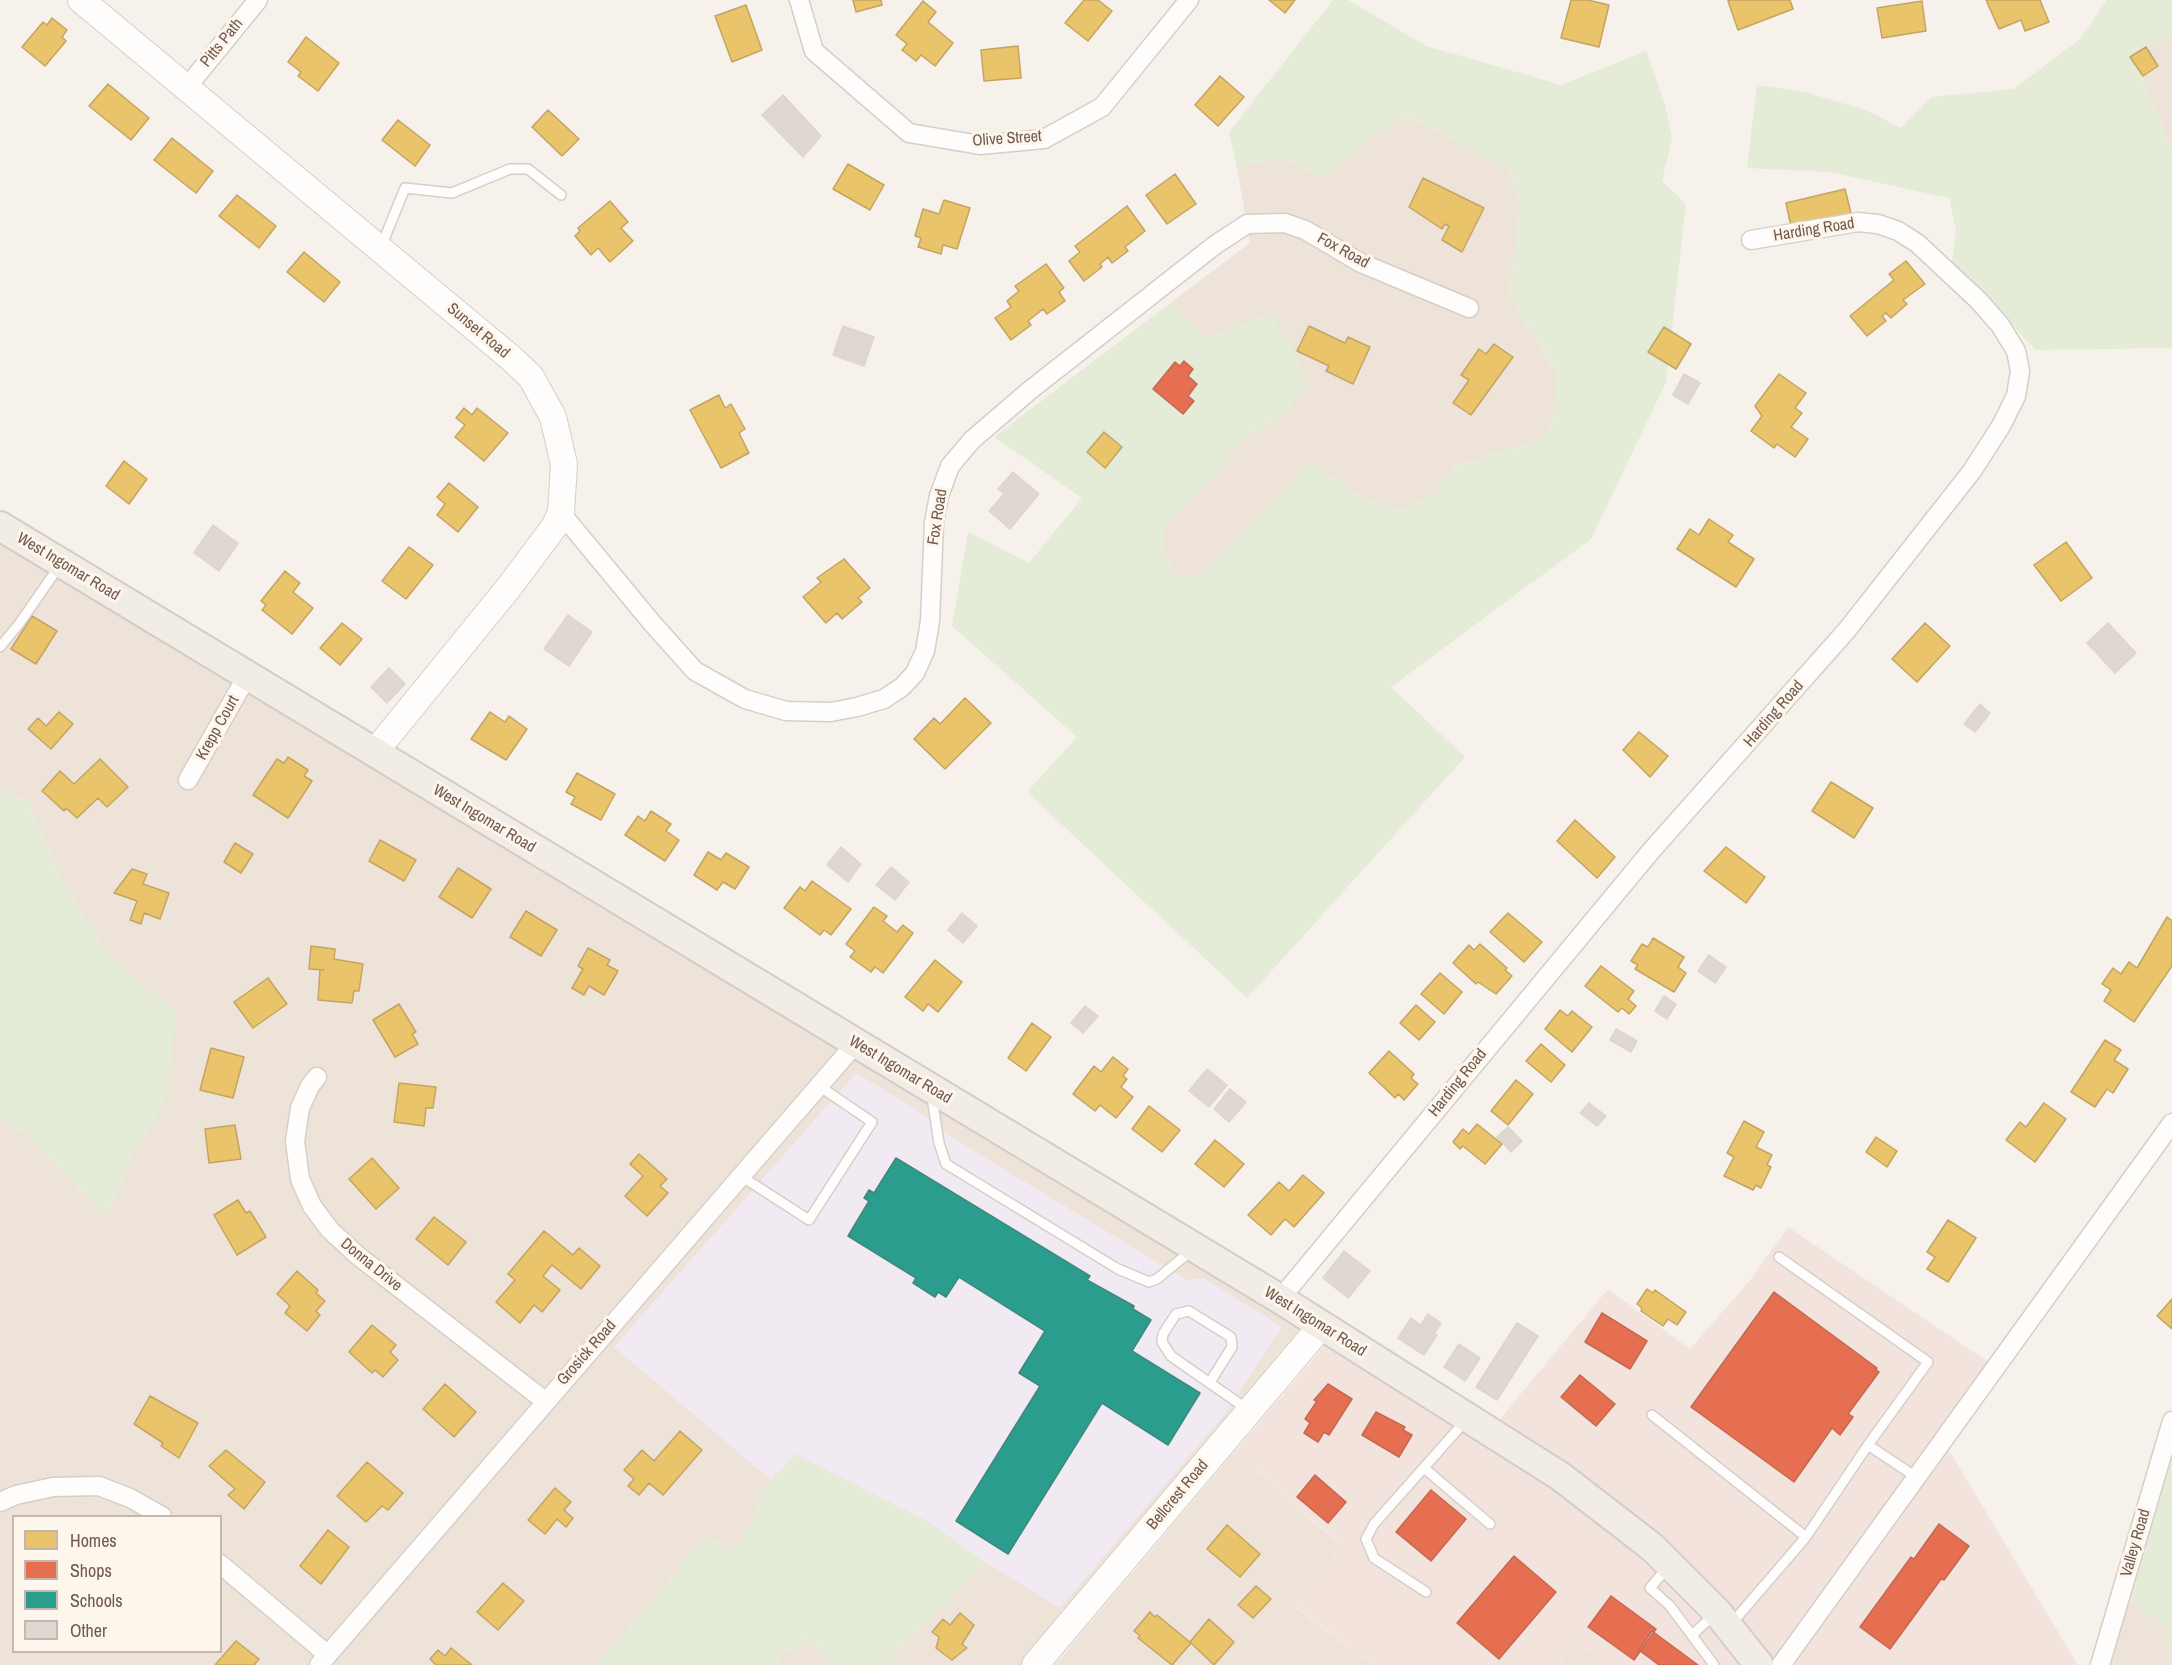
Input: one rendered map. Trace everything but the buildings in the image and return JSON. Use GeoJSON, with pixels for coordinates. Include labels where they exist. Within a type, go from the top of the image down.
{"type":"FeatureCollection","features":[{"type":"Feature","properties":{"kind":"main road","name":"West Ingomar Road"},"geometry":{"type":"LineString","coordinates":[[0,526],[1280,1299],[1587,1494],[1670,1564],[1723,1619],[1759,1665]]}},
{"type":"Feature","properties":{"kind":"street","name":"Sunset Road"},"geometry":{"type":"LineString","coordinates":[[81,0],[531,377],[553,417],[564,464],[561,513],[545,541],[528,563],[374,753]]}},
{"type":"Feature","properties":{"kind":"street","name":"Pitts Path"},"geometry":{"type":"LineString","coordinates":[[187,87],[258,0]]}},
{"type":"Feature","properties":{"kind":"street","name":"Olive Street"},"geometry":{"type":"LineString","coordinates":[[799,0],[814,51],[909,133],[980,145],[1044,140],[1102,107],[1189,0]]}},
{"type":"Feature","properties":{"kind":"street","name":"Fox Road"},"geometry":{"type":"LineString","coordinates":[[561,513],[651,623],[695,671],[745,699],[786,711],[815,713],[857,707],[884,699],[902,687],[915,673],[925,651],[930,621],[934,523],[939,496],[950,466],[972,440],[1029,391],[1215,245],[1247,224],[1285,222],[1305,230],[1361,262],[1469,308]]}},
{"type":"Feature","properties":{"kind":"street","name":"Harding Road"},"geometry":{"type":"LineString","coordinates":[[1280,1299],[1644,859],[1847,630],[1972,471],[2001,426],[2016,396],[2020,371],[2016,351],[2000,325],[1979,301],[1917,243],[1898,231],[1878,224],[1858,222],[1751,240]]}},
{"type":"Feature","properties":{"kind":"street","name":"Krepp Court"},"geometry":{"type":"LineString","coordinates":[[188,780],[247,676]]}},
{"type":"Feature","properties":{"kind":"street","name":"Grosick Road"},"geometry":{"type":"LineString","coordinates":[[324,1660],[856,1043]]}},
{"type":"Feature","properties":{"kind":"street","name":"Donna Drive"},"geometry":{"type":"LineString","coordinates":[[317,1077],[310,1086],[300,1108],[295,1141],[300,1179],[312,1206],[330,1230],[357,1255],[545,1401]]}},
{"type":"Feature","properties":{"kind":"street"},"geometry":{"type":"LineString","coordinates":[[1781,1665],[2172,1123]]}},
{"type":"Feature","properties":{"kind":"street","name":"Bellcrest Road"},"geometry":{"type":"LineString","coordinates":[[1035,1665],[1322,1325]]}},
{"type":"Feature","properties":{"kind":"street","name":"Valley Road"},"geometry":{"type":"LineString","coordinates":[[2100,1665],[2172,1421]]}},
{"type":"Feature","properties":{"kind":"street"},"geometry":{"type":"LineString","coordinates":[[0,1502],[16,1495],[52,1487],[99,1486],[130,1498],[160,1515]]}},
{"type":"Feature","properties":{"kind":"street"},"geometry":{"type":"LineString","coordinates":[[222,1566],[324,1660]]}},
{"type":"Feature","properties":{"kind":"lane"},"geometry":{"type":"LineString","coordinates":[[380,249],[405,188],[452,193],[510,169],[528,169],[561,195]]}},
{"type":"Feature","properties":{"kind":"lane"},"geometry":{"type":"LineString","coordinates":[[0,647],[19,624],[61,563]]}},
{"type":"Feature","properties":{"kind":"lane"},"geometry":{"type":"LineString","coordinates":[[741,1176],[809,1220],[872,1122],[819,1086]]}},
{"type":"Feature","properties":{"kind":"lane"},"geometry":{"type":"LineString","coordinates":[[931,1088],[939,1143],[946,1164],[1118,1269],[1149,1282],[1158,1279],[1195,1248]]}},
{"type":"Feature","properties":{"kind":"lane"},"geometry":{"type":"LineString","coordinates":[[1692,1635],[1723,1619],[1806,1537],[1928,1362],[1779,1257]]}},
{"type":"Feature","properties":{"kind":"lane"},"geometry":{"type":"LineString","coordinates":[[1210,1382],[1232,1347],[1231,1337],[1189,1311],[1176,1314],[1163,1334],[1162,1342],[1171,1356],[1250,1411]]}},
{"type":"Feature","properties":{"kind":"lane"},"geometry":{"type":"LineString","coordinates":[[1652,1415],[1806,1537]]}},
{"type":"Feature","properties":{"kind":"lane"},"geometry":{"type":"LineString","coordinates":[[1426,1592],[1374,1558],[1366,1539],[1374,1524],[1468,1418]]}},
{"type":"Feature","properties":{"kind":"lane"},"geometry":{"type":"LineString","coordinates":[[1868,1445],[1917,1477]]}},
{"type":"Feature","properties":{"kind":"lane"},"geometry":{"type":"LineString","coordinates":[[1424,1468],[1490,1524]]}},
{"type":"Feature","properties":{"kind":"lane"},"geometry":{"type":"LineString","coordinates":[[1670,1564],[1650,1588],[1670,1606],[1714,1665]]}},
{"type":"Feature","properties":{"kind":"shaded area"},"geometry":{"type":"Polygon","coordinates":[[[2172,32],[2172,150],[2133,55],[2172,32]]]}},
{"type":"Feature","properties":{"kind":"shaded area"},"geometry":{"type":"Polygon","coordinates":[[[1415,119],[1509,171],[1520,205],[1509,296],[1558,374],[1552,425],[1540,440],[1455,466],[1432,497],[1400,511],[1350,491],[1311,461],[1201,577],[1175,575],[1165,552],[1163,526],[1254,432],[1282,418],[1207,338],[1170,303],[1250,243],[1237,167],[1283,158],[1324,178],[1392,121],[1415,119]]]}},
{"type":"Feature","properties":{"kind":"shaded area"},"geometry":{"type":"Polygon","coordinates":[[[0,526],[1322,1325],[1035,1665],[886,1665],[986,1563],[761,1492],[751,1527],[731,1550],[706,1536],[598,1665],[0,1665],[0,1119],[25,1135],[107,1218],[131,1160],[176,1013],[107,954],[62,880],[28,801],[0,791],[0,526]]]}},
{"type":"Feature","properties":{"kind":"shaded area"},"geometry":{"type":"Polygon","coordinates":[[[856,1073],[911,1106],[959,1142],[1187,1280],[1204,1278],[1282,1327],[1224,1415],[1060,1608],[986,1563],[925,1520],[795,1455],[771,1480],[614,1347],[856,1073]]]}},
{"type":"Feature","properties":{"kind":"shaded area"},"geometry":{"type":"Polygon","coordinates":[[[1788,1227],[1996,1367],[1943,1440],[2078,1665],[1759,1665],[1717,1612],[1490,1431],[1608,1289],[1690,1349],[1751,1279],[1788,1227]]]}},
{"type":"Feature","properties":{"kind":"shaded area"},"geometry":{"type":"Polygon","coordinates":[[[1325,1345],[1573,1502],[1635,1552],[1710,1629],[1739,1665],[1605,1665],[1577,1642],[1558,1665],[1372,1665],[1294,1605],[1341,1545],[1234,1452],[1325,1345]]]}},
{"type":"Feature","properties":{"kind":"shaded area"},"geometry":{"type":"Polygon","coordinates":[[[1234,1452],[1341,1546],[1294,1606],[1372,1665],[1055,1665],[1234,1452]]]}},
{"type":"Feature","properties":{"kind":"shaded area"},"geometry":{"type":"Polygon","coordinates":[[[2122,1594],[2168,1627],[2170,1665],[2100,1665],[2122,1594]]]}},
{"type":"Feature","properties":{"kind":"shaded area"},"geometry":{"type":"Polygon","coordinates":[[[806,1639],[838,1665],[776,1665],[780,1657],[806,1639]]]}},
{"type":"Feature","properties":{"kind":"shaded area"},"geometry":{"type":"Polygon","coordinates":[[[1577,1642],[1605,1665],[1558,1665],[1577,1642]]]}},
{"type":"Feature","properties":{"kind":"green space"},"geometry":{"type":"Polygon","coordinates":[[[1333,0],[1348,0],[1426,46],[1561,85],[1646,51],[1665,104],[1672,138],[1662,181],[1686,204],[1666,382],[1591,539],[1391,687],[1465,757],[1247,998],[1027,792],[1077,737],[952,626],[968,532],[1029,563],[1082,498],[994,437],[1170,303],[1207,338],[1269,313],[1300,359],[1305,387],[1282,418],[1254,432],[1163,526],[1165,552],[1175,575],[1202,576],[1311,461],[1350,491],[1400,511],[1432,497],[1455,466],[1540,440],[1552,425],[1558,373],[1509,296],[1520,205],[1509,171],[1415,119],[1392,121],[1324,178],[1283,158],[1237,167],[1229,132],[1333,0]]]}},
{"type":"Feature","properties":{"kind":"green space"},"geometry":{"type":"Polygon","coordinates":[[[2107,0],[2172,0],[2172,32],[2133,55],[2172,150],[2172,348],[2036,350],[1952,262],[1956,230],[1949,198],[1829,172],[1747,168],[1757,85],[1805,92],[1868,111],[1901,128],[1932,97],[2014,89],[2080,39],[2107,0]]]}},
{"type":"Feature","properties":{"kind":"green space"},"geometry":{"type":"Polygon","coordinates":[[[0,791],[28,801],[62,880],[107,954],[176,1013],[166,1100],[131,1160],[107,1218],[25,1135],[0,1119],[0,791]]]}},
{"type":"Feature","properties":{"kind":"green space"},"geometry":{"type":"Polygon","coordinates":[[[2172,1421],[2172,1665],[2170,1665],[2167,1627],[2122,1594],[2172,1421]]]}},
{"type":"Feature","properties":{"kind":"green space"},"geometry":{"type":"Polygon","coordinates":[[[795,1454],[925,1520],[986,1563],[886,1665],[838,1665],[806,1639],[780,1657],[776,1665],[598,1665],[706,1536],[731,1550],[751,1527],[761,1492],[795,1454]]]}}]}
